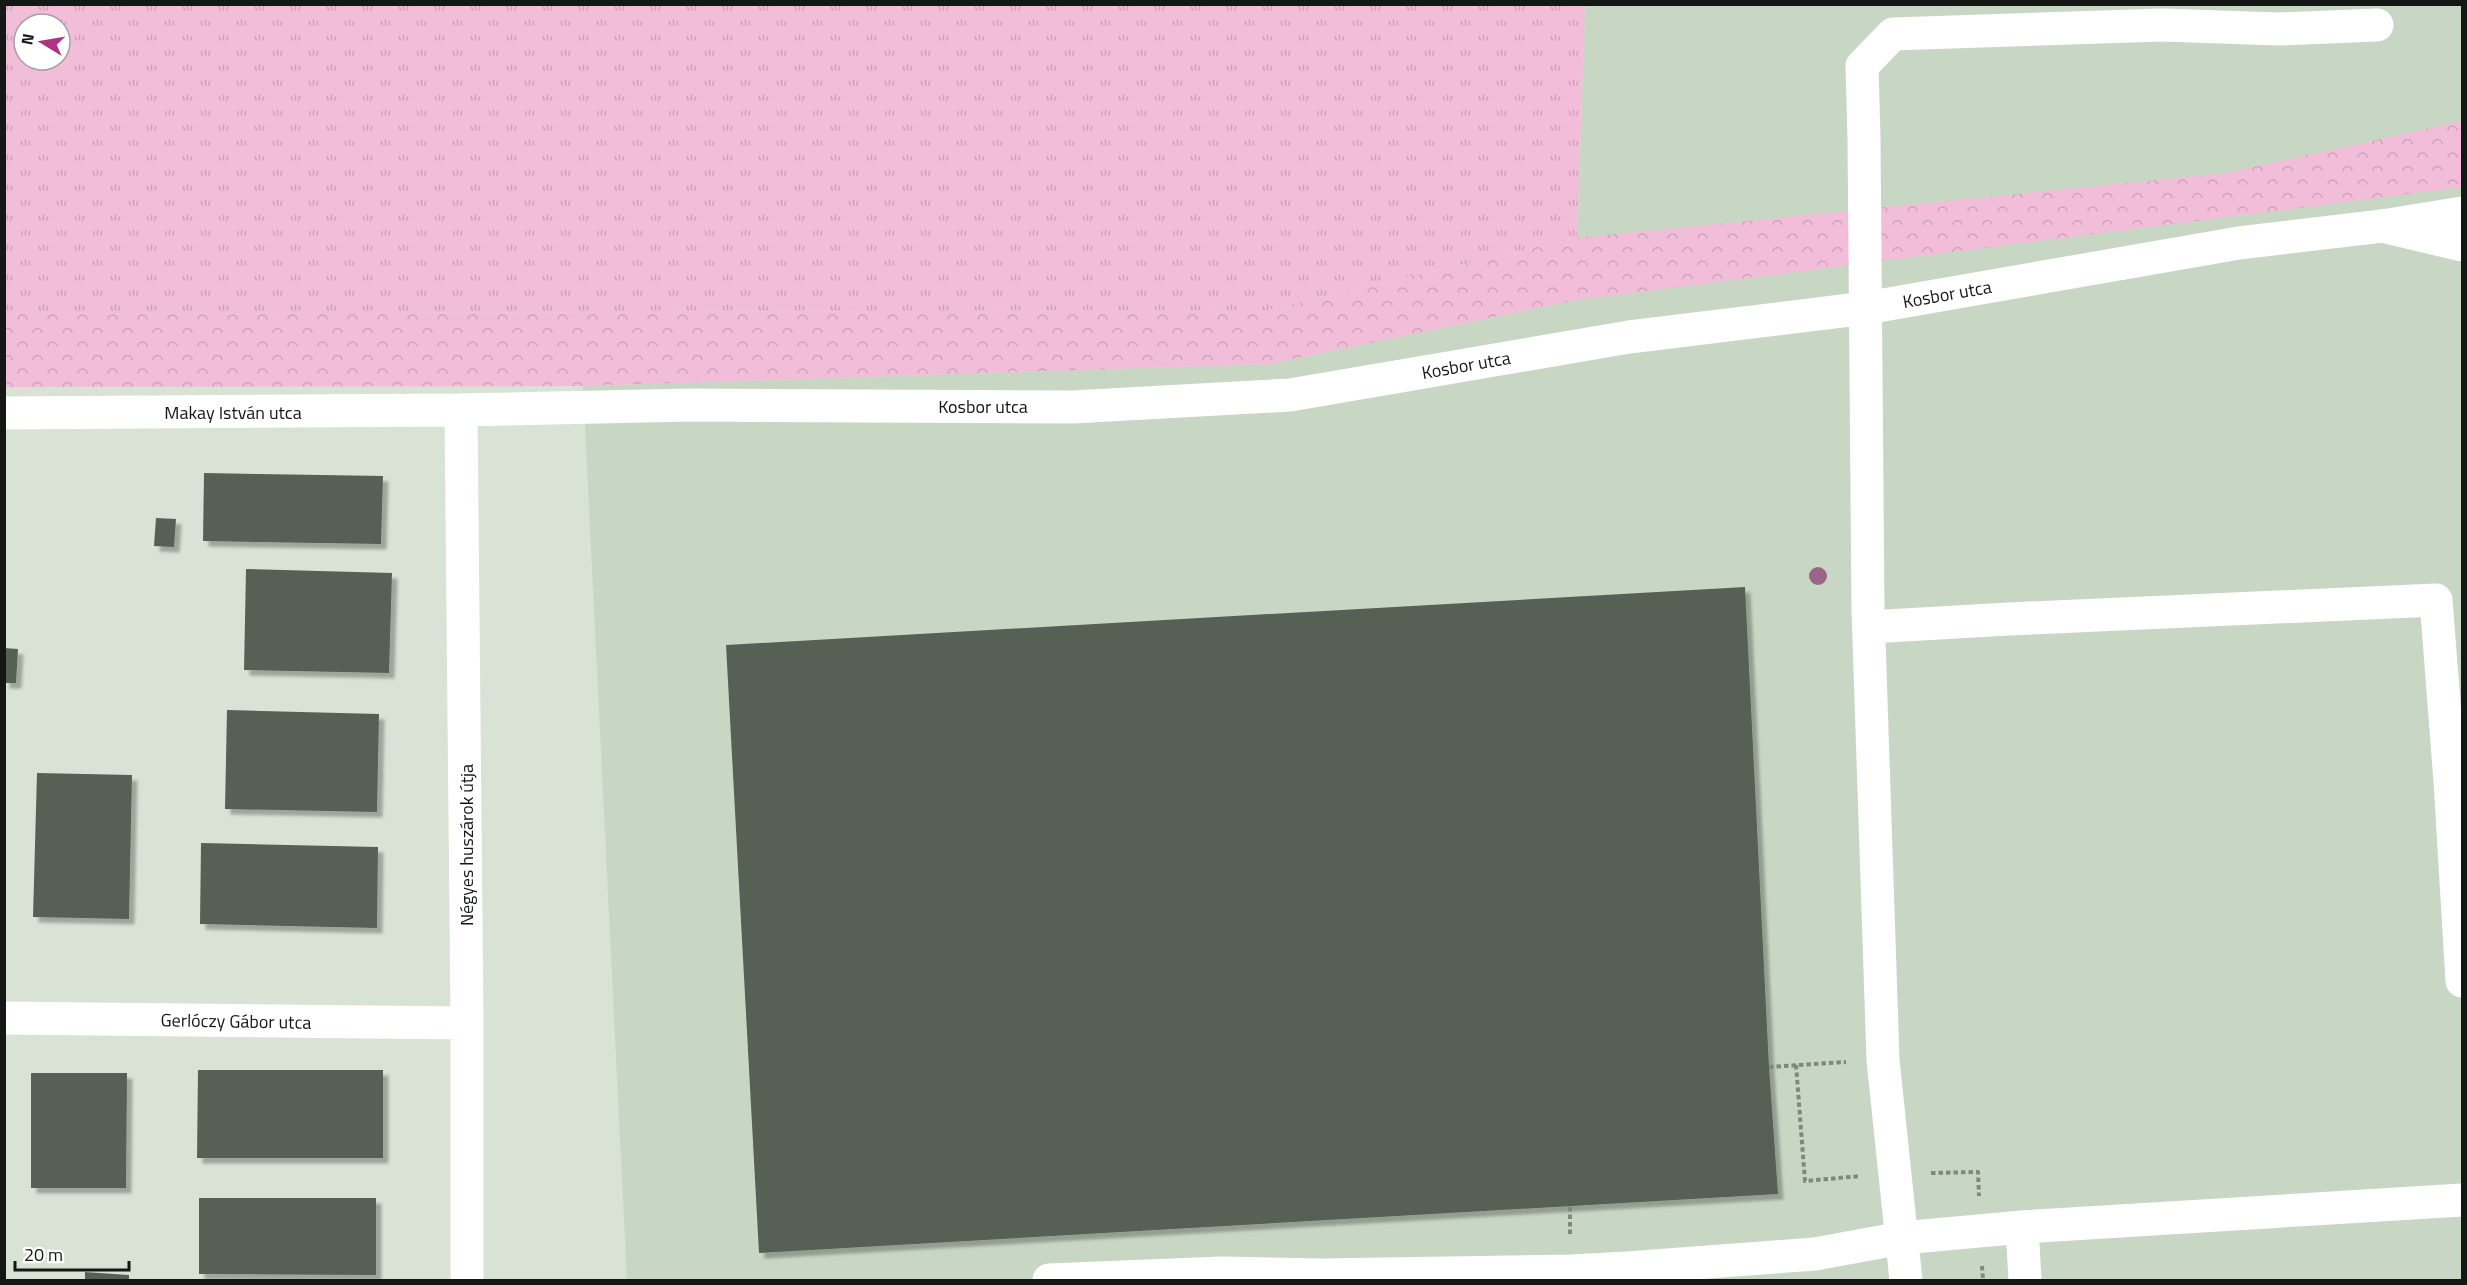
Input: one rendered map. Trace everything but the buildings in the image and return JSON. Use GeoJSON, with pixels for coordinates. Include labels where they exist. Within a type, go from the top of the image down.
{"type":"FeatureCollection","features":[{"type":"Feature","properties":{"kind":"street"},"geometry":{"type":"LineString","coordinates":[[1906,1281],[1883,1060],[1869,627],[1862,66],[1893,34],[2162,25],[2279,29],[2377,25]]}},
{"type":"Feature","properties":{"kind":"street","name":"Kosbor utca"},"geometry":{"type":"LineString","coordinates":[[460,410],[690,405],[1072,407],[1290,394],[1629,337],[1866,308],[2239,243],[2382,226],[2463,213]]}},
{"type":"Feature","properties":{"kind":"street"},"geometry":{"type":"LineString","coordinates":[[2382,226],[2463,245]]}},
{"type":"Feature","properties":{"kind":"street","name":"Makay István utca"},"geometry":{"type":"LineString","coordinates":[[4,414],[460,410]]}},
{"type":"Feature","properties":{"kind":"street","name":"Négyes huszárok útja"},"geometry":{"type":"LineString","coordinates":[[460,410],[467,1023],[467,1281]]}},
{"type":"Feature","properties":{"kind":"street"},"geometry":{"type":"LineString","coordinates":[[1869,627],[2009,618],[2436,600],[2451,781],[2463,981]]}},
{"type":"Feature","properties":{"kind":"street","name":"Gerlóczy Gábor utca"},"geometry":{"type":"LineString","coordinates":[[4,1018],[467,1023]]}},
{"type":"Feature","properties":{"kind":"street"},"geometry":{"type":"LineString","coordinates":[[1049,1281],[1222,1273],[1416,1277],[1720,1263],[1815,1254],[1902,1239],[2022,1227],[2463,1200]]}},
{"type":"Feature","properties":{"kind":"street"},"geometry":{"type":"LineString","coordinates":[[2022,1227],[2025,1281]]}},
{"type":"Feature","properties":{"kind":"path"},"geometry":{"type":"LineString","coordinates":[[1769,1067],[1883,1060]]}},
{"type":"Feature","properties":{"kind":"shaded area"},"geometry":{"type":"Polygon","coordinates":[[[1585,5],[2462,5],[2462,1280],[627,1280],[583,386],[1269,364],[1575,300],[1585,5]]]}},
{"type":"Feature","properties":{"kind":"green space"},"geometry":{"type":"Polygon","coordinates":[[[4,5],[1585,5],[1577,238],[1268,310],[5,314],[4,5]]]}},
{"type":"Feature","properties":{"kind":"green space"},"geometry":{"type":"Polygon","coordinates":[[[2462,121],[2462,187],[1575,300],[1269,364],[583,386],[5,387],[4,314],[1268,310],[1577,238],[2227,173],[2462,121]]]}}]}
